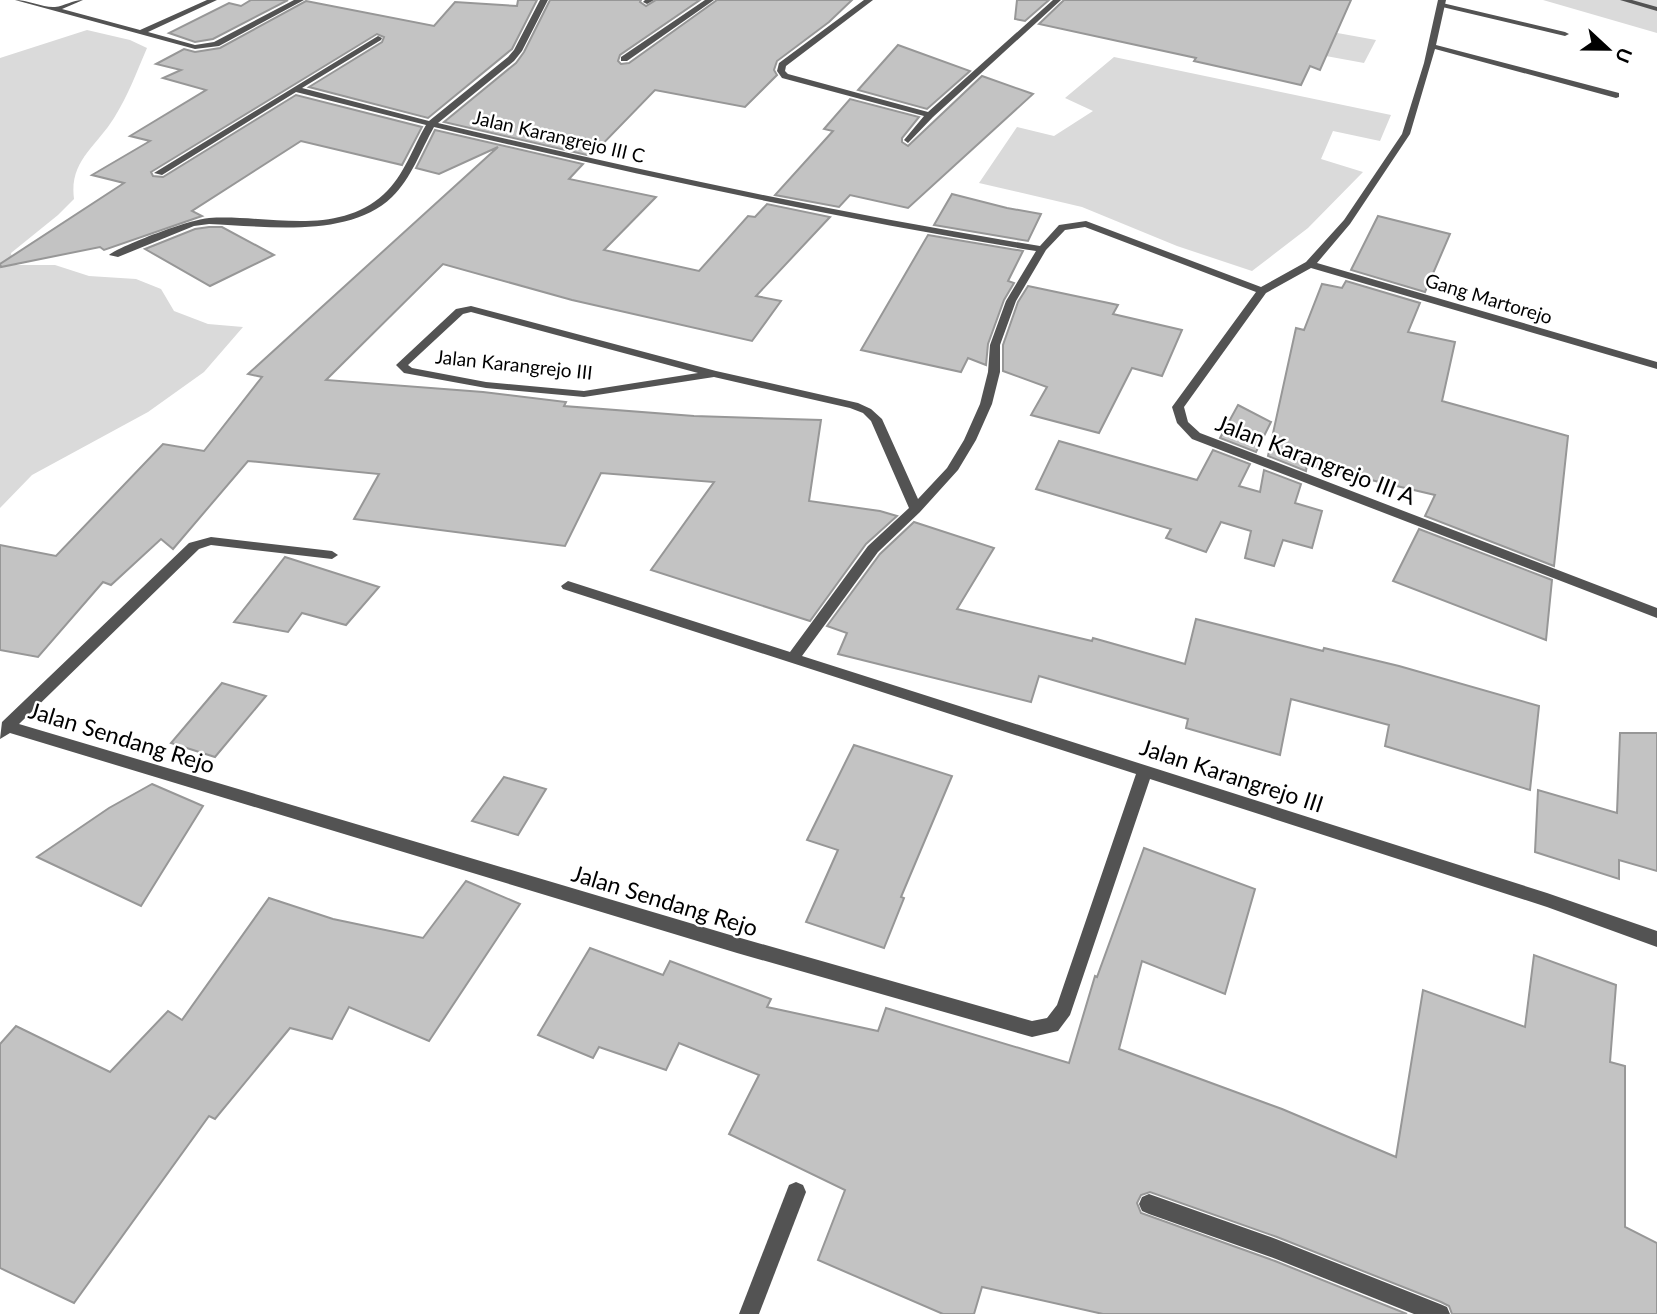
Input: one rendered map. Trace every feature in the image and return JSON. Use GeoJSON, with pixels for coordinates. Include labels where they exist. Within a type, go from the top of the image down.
{"type":"FeatureCollection","features":[{"type":"Feature","properties":{"kind":"street"},"geometry":{"type":"LineString","coordinates":[[19,0],[195,47],[211,46],[226,40],[300,0]]}},
{"type":"Feature","properties":{"kind":"street"},"geometry":{"type":"LineString","coordinates":[[56,9],[79,0]]}},
{"type":"Feature","properties":{"kind":"street"},"geometry":{"type":"LineString","coordinates":[[142,33],[213,0]]}},
{"type":"Feature","properties":{"kind":"street"},"geometry":{"type":"LineString","coordinates":[[114,255],[201,223],[322,223],[368,211],[390,195],[431,124],[511,59],[544,0]]}},
{"type":"Feature","properties":{"kind":"street"},"geometry":{"type":"LineString","coordinates":[[624,59],[709,0]]}},
{"type":"Feature","properties":{"kind":"street"},"geometry":{"type":"LineString","coordinates":[[869,0],[782,65],[781,71],[785,76],[930,115]]}},
{"type":"Feature","properties":{"kind":"street"},"geometry":{"type":"LineString","coordinates":[[908,140],[930,115],[1057,0]]}},
{"type":"Feature","properties":{"kind":"street"},"geometry":{"type":"LineString","coordinates":[[1624,0],[1657,9]]}},
{"type":"Feature","properties":{"kind":"street"},"geometry":{"type":"LineString","coordinates":[[792,659],[873,549],[916,509],[952,470],[970,440],[986,404],[994,372],[995,345],[1011,301],[1042,249],[1062,227],[1086,223],[1262,291],[1310,264],[1346,222],[1406,134],[1432,46],[1441,2],[1565,34]]}},
{"type":"Feature","properties":{"kind":"street"},"geometry":{"type":"LineString","coordinates":[[159,173],[378,38]]}},
{"type":"Feature","properties":{"kind":"street"},"geometry":{"type":"LineString","coordinates":[[1432,46],[1616,95]]}},
{"type":"Feature","properties":{"kind":"street","name":"Jalan Karangrejo III C"},"geometry":{"type":"LineString","coordinates":[[295,89],[650,175],[838,214],[1042,249]]}},
{"type":"Feature","properties":{"kind":"street","name":"Gang Martorejo"},"geometry":{"type":"LineString","coordinates":[[1310,264],[1657,366]]}},
{"type":"Feature","properties":{"kind":"street","name":"Jalan Karangrejo III A"},"geometry":{"type":"LineString","coordinates":[[1262,291],[1178,407],[1183,424],[1196,436],[1657,612]]}},
{"type":"Feature","properties":{"kind":"street","name":"Jalan Karangrejo III"},"geometry":{"type":"LineString","coordinates":[[714,374],[584,394],[486,385],[408,371],[402,365],[460,311],[471,309],[714,374],[855,405],[876,419],[916,509]]}},
{"type":"Feature","properties":{"kind":"street","name":"Jalan Sendang Rejo"},"geometry":{"type":"LineString","coordinates":[[332,555],[211,541],[194,546],[4,729],[1032,1029],[1052,1025],[1064,1009],[1145,771]]}},
{"type":"Feature","properties":{"kind":"street","name":"Jalan Karangrejo III"},"geometry":{"type":"LineString","coordinates":[[568,586],[1547,900],[1657,939]]}},
{"type":"Feature","properties":{"kind":"street"},"geometry":{"type":"LineString","coordinates":[[749,1314],[796,1192]]}},
{"type":"Feature","properties":{"kind":"street"},"geometry":{"type":"LineString","coordinates":[[1149,1204],[1276,1249],[1440,1314]]}},
{"type":"Feature","properties":{"kind":"shaded area"},"geometry":{"type":"Polygon","coordinates":[[[1543,0],[1657,0],[1657,33],[1543,0]]]}},
{"type":"Feature","properties":{"kind":"shaded area"},"geometry":{"type":"Polygon","coordinates":[[[1221,12],[1376,40],[1364,63],[1206,34],[1221,12]]]}},
{"type":"Feature","properties":{"kind":"shaded area"},"geometry":{"type":"Polygon","coordinates":[[[87,30],[130,40],[147,48],[119,110],[80,164],[76,174],[74,199],[11,253],[13,265],[55,265],[89,276],[136,279],[161,289],[174,311],[208,324],[243,327],[204,372],[148,412],[32,475],[0,508],[0,58],[87,30]]]}},
{"type":"Feature","properties":{"kind":"shaded area"},"geometry":{"type":"Polygon","coordinates":[[[1114,57],[1391,115],[1380,141],[1333,131],[1321,159],[1363,172],[1308,228],[1252,271],[1177,246],[1082,207],[979,183],[1017,127],[1054,136],[1093,111],[1065,98],[1114,57]]]}},
{"type":"Feature","properties":{"kind":"building"},"geometry":{"type":"Polygon","coordinates":[[[251,0],[288,0],[213,39],[195,42],[169,33],[229,3],[241,6],[251,0]]]}},
{"type":"Feature","properties":{"kind":"building"},"geometry":{"type":"Polygon","coordinates":[[[518,0],[537,0],[512,49],[428,118],[309,87],[382,42],[384,37],[377,34],[151,172],[153,176],[163,177],[296,95],[422,127],[402,165],[301,141],[192,211],[202,216],[104,250],[100,247],[1,267],[0,264],[124,183],[92,175],[150,141],[130,136],[206,90],[163,78],[181,70],[156,64],[184,49],[195,52],[220,48],[306,1],[434,26],[455,2],[517,6],[518,0]]]}},
{"type":"Feature","properties":{"kind":"building"},"geometry":{"type":"Polygon","coordinates":[[[550,0],[641,0],[646,6],[656,0],[700,0],[620,55],[618,61],[621,64],[629,63],[717,0],[852,0],[829,22],[777,61],[774,70],[777,75],[745,107],[655,90],[591,156],[444,122],[516,63],[550,0]]]}},
{"type":"Feature","properties":{"kind":"building"},"geometry":{"type":"Polygon","coordinates":[[[1017,0],[1049,0],[1025,21],[1015,19],[1017,0]]]}},
{"type":"Feature","properties":{"kind":"building"},"geometry":{"type":"Polygon","coordinates":[[[1064,0],[1351,0],[1320,70],[1310,66],[1301,85],[1194,61],[1196,58],[1039,24],[1064,0]]]}},
{"type":"Feature","properties":{"kind":"building"},"geometry":{"type":"Polygon","coordinates":[[[898,45],[970,71],[927,109],[858,90],[898,45]]]}},
{"type":"Feature","properties":{"kind":"building"},"geometry":{"type":"Polygon","coordinates":[[[982,76],[1033,94],[908,208],[850,195],[839,207],[775,195],[833,131],[824,129],[850,99],[919,117],[902,138],[902,142],[908,146],[982,76]]]}},
{"type":"Feature","properties":{"kind":"building"},"geometry":{"type":"Polygon","coordinates":[[[435,130],[583,164],[569,179],[656,197],[604,250],[699,271],[748,216],[755,217],[767,204],[830,217],[756,296],[781,301],[752,341],[572,300],[443,264],[326,380],[483,392],[566,402],[564,406],[694,416],[821,420],[809,501],[897,516],[866,544],[810,621],[651,570],[714,482],[601,473],[565,546],[354,519],[379,474],[248,461],[173,549],[161,539],[111,585],[103,582],[38,657],[0,650],[0,545],[56,556],[163,444],[204,451],[262,377],[248,374],[498,147],[439,174],[416,168],[435,130]]]}},
{"type":"Feature","properties":{"kind":"building"},"geometry":{"type":"Polygon","coordinates":[[[952,194],[1041,214],[1028,241],[934,225],[952,194]]]}},
{"type":"Feature","properties":{"kind":"building"},"geometry":{"type":"Polygon","coordinates":[[[1378,216],[1450,234],[1425,292],[1351,270],[1378,216]]]}},
{"type":"Feature","properties":{"kind":"building"},"geometry":{"type":"Polygon","coordinates":[[[222,227],[274,255],[210,286],[145,249],[195,229],[222,227]]]}},
{"type":"Feature","properties":{"kind":"building"},"geometry":{"type":"Polygon","coordinates":[[[928,235],[1023,251],[1008,281],[1014,283],[1004,300],[988,344],[986,365],[968,358],[961,372],[861,350],[928,235]]]}},
{"type":"Feature","properties":{"kind":"building"},"geometry":{"type":"Polygon","coordinates":[[[1346,281],[1420,303],[1408,332],[1455,342],[1442,401],[1568,436],[1554,566],[1425,516],[1435,495],[1307,465],[1306,471],[1268,456],[1296,328],[1304,330],[1322,284],[1342,288],[1346,281]]]}},
{"type":"Feature","properties":{"kind":"building"},"geometry":{"type":"Polygon","coordinates":[[[1028,286],[1118,305],[1113,314],[1182,330],[1162,376],[1132,368],[1099,433],[1031,415],[1047,387],[1003,371],[1003,345],[1018,302],[1028,286]]]}},
{"type":"Feature","properties":{"kind":"building"},"geometry":{"type":"Polygon","coordinates":[[[1238,405],[1271,422],[1256,452],[1220,438],[1238,405]]]}},
{"type":"Feature","properties":{"kind":"building"},"geometry":{"type":"Polygon","coordinates":[[[1059,441],[1197,480],[1213,450],[1250,464],[1239,486],[1260,492],[1264,470],[1301,484],[1295,503],[1322,511],[1312,548],[1283,540],[1274,566],[1245,558],[1251,531],[1221,522],[1206,552],[1166,538],[1171,529],[1036,489],[1059,441]]]}},
{"type":"Feature","properties":{"kind":"building"},"geometry":{"type":"Polygon","coordinates":[[[914,522],[994,548],[957,609],[1092,641],[1093,638],[1185,664],[1196,619],[1323,651],[1324,648],[1399,666],[1539,706],[1530,790],[1385,746],[1389,725],[1291,699],[1280,755],[1186,728],[1188,719],[1039,676],[1031,702],[838,654],[847,633],[827,626],[880,554],[914,522]]]}},
{"type":"Feature","properties":{"kind":"building"},"geometry":{"type":"Polygon","coordinates":[[[1419,529],[1552,580],[1546,640],[1393,581],[1419,529]]]}},
{"type":"Feature","properties":{"kind":"building"},"geometry":{"type":"Polygon","coordinates":[[[285,557],[379,587],[346,625],[302,613],[288,632],[234,622],[285,557]]]}},
{"type":"Feature","properties":{"kind":"building"},"geometry":{"type":"Polygon","coordinates":[[[222,683],[266,696],[215,757],[171,743],[222,683]]]}},
{"type":"Feature","properties":{"kind":"building"},"geometry":{"type":"Polygon","coordinates":[[[1620,733],[1657,733],[1657,871],[1619,860],[1619,879],[1535,852],[1538,790],[1617,813],[1620,733]]]}},
{"type":"Feature","properties":{"kind":"building"},"geometry":{"type":"Polygon","coordinates":[[[854,745],[952,776],[901,897],[904,898],[884,948],[806,922],[838,850],[807,840],[854,745]]]}},
{"type":"Feature","properties":{"kind":"building"},"geometry":{"type":"Polygon","coordinates":[[[504,777],[546,789],[518,835],[472,821],[504,777]]]}},
{"type":"Feature","properties":{"kind":"building"},"geometry":{"type":"Polygon","coordinates":[[[152,784],[203,806],[141,906],[37,857],[109,808],[152,784]]]}},
{"type":"Feature","properties":{"kind":"building"},"geometry":{"type":"Polygon","coordinates":[[[1144,848],[1255,889],[1225,994],[1142,961],[1119,1049],[1282,1109],[1396,1157],[1423,990],[1525,1027],[1534,955],[1616,985],[1610,1062],[1625,1066],[1625,1227],[1657,1243],[1657,1314],[1452,1314],[1449,1306],[1441,1302],[1277,1237],[1150,1192],[1141,1195],[1137,1203],[1141,1213],[1275,1261],[1407,1314],[1103,1314],[982,1287],[974,1314],[943,1314],[818,1260],[845,1190],[729,1134],[759,1075],[679,1043],[666,1070],[599,1047],[593,1058],[538,1035],[590,948],[663,975],[670,961],[771,999],[767,1007],[878,1031],[886,1008],[1069,1063],[1095,976],[1097,977],[1144,848]]]}},
{"type":"Feature","properties":{"kind":"building"},"geometry":{"type":"Polygon","coordinates":[[[466,881],[520,904],[429,1041],[349,1007],[332,1039],[290,1028],[215,1119],[209,1116],[74,1303],[0,1268],[0,1044],[16,1026],[110,1072],[168,1011],[182,1020],[269,898],[333,919],[423,938],[466,881]]]}}]}
